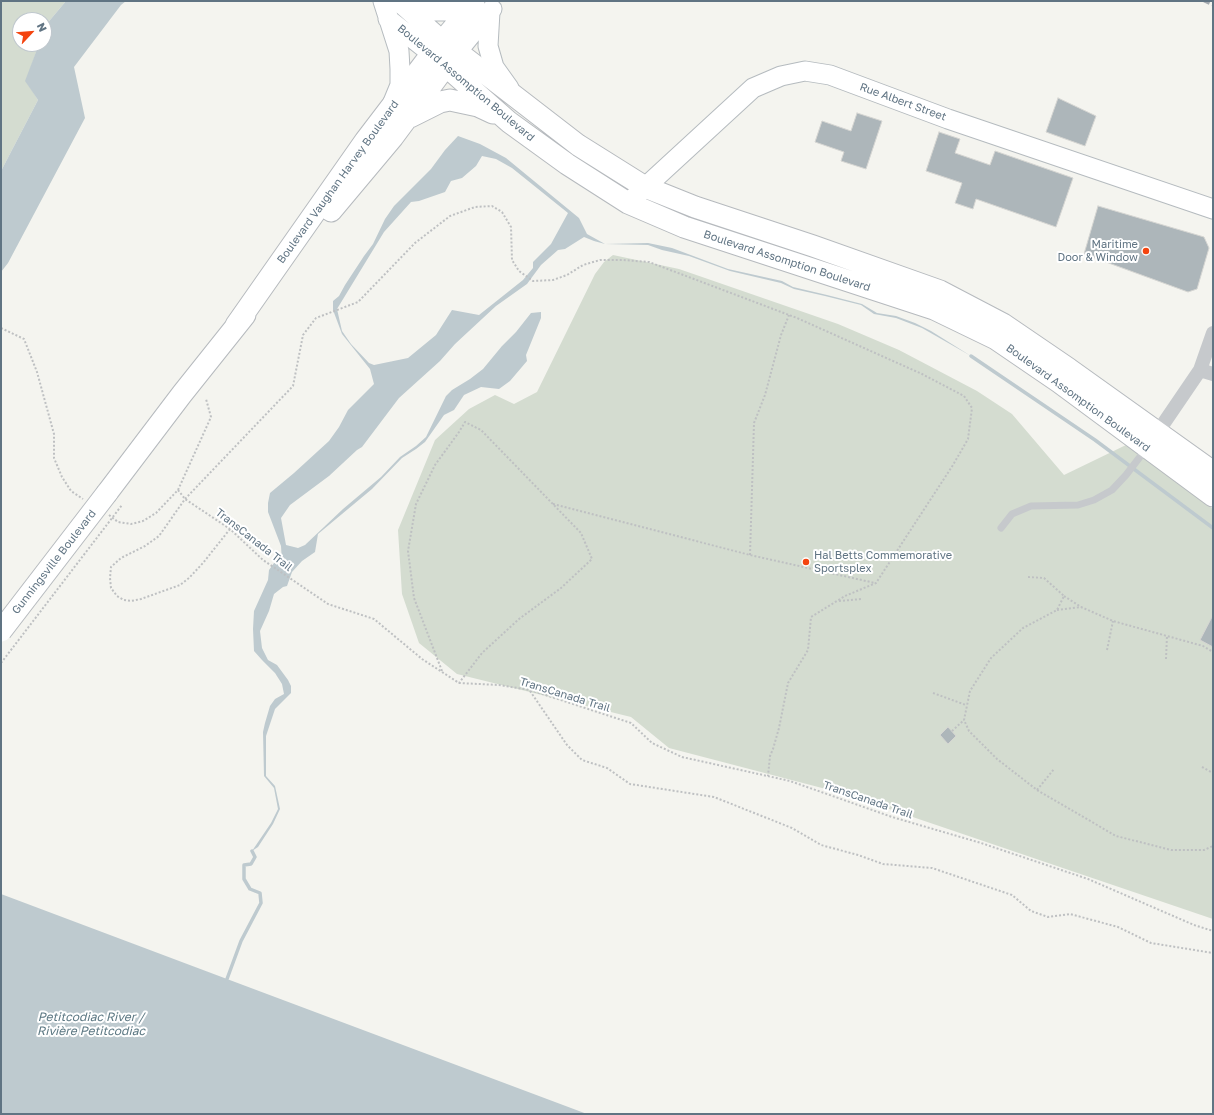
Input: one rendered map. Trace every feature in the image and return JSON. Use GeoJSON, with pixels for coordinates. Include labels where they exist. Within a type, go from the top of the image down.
{"type":"FeatureCollection","features":[{"type":"Feature","properties":{"kind":"main road","name":"Boulevard Assomption Boulevard"},"geometry":{"type":"LineString","coordinates":[[448,47],[578,145],[646,187],[695,207],[813,246],[940,291],[1003,324],[1153,440],[1213,496]]}},
{"type":"Feature","properties":{"kind":"main road","name":"Boulevard Assomption Boulevard"},"geometry":{"type":"LineString","coordinates":[[448,47],[509,122],[567,164],[628,203],[684,227],[934,309],[996,339],[1058,382],[1153,440],[1213,472]]}},
{"type":"Feature","properties":{"kind":"main road","name":"Boulevard Vaughan Harvey Boulevard"},"geometry":{"type":"LineString","coordinates":[[111,504],[182,394],[236,325],[388,143],[399,113],[448,47]]}},
{"type":"Feature","properties":{"kind":"main road"},"geometry":{"type":"LineString","coordinates":[[399,113],[450,100],[478,106],[509,122]]}},
{"type":"Feature","properties":{"kind":"main road","name":"Gunningsville Boulevard"},"geometry":{"type":"LineString","coordinates":[[1,631],[111,504]]}},
{"type":"Feature","properties":{"kind":"street"},"geometry":{"type":"LineString","coordinates":[[399,113],[400,69],[389,6],[437,12],[484,4],[488,46],[494,67],[516,98]]}},
{"type":"Feature","properties":{"kind":"street","name":"Boulevard Vaughan Harvey Boulevard"},"geometry":{"type":"LineString","coordinates":[[448,47],[484,4]]}},
{"type":"Feature","properties":{"kind":"street","name":"Boulevard Assomption Boulevard"},"geometry":{"type":"LineString","coordinates":[[389,6],[448,47]]}},
{"type":"Feature","properties":{"kind":"street","name":"Rue Albert Street"},"geometry":{"type":"LineString","coordinates":[[628,203],[753,88],[781,76],[805,71],[830,76],[948,119],[1213,209]]}},
{"type":"Feature","properties":{"kind":"street"},"geometry":{"type":"LineString","coordinates":[[1153,440],[1207,372],[1213,332]]}},
{"type":"Feature","properties":{"kind":"lane"},"geometry":{"type":"LineString","coordinates":[[1001,528],[1012,514],[1031,506],[1078,504],[1094,500],[1112,490],[1126,475],[1153,440]]}},
{"type":"Feature","properties":{"kind":"path"},"geometry":{"type":"LineString","coordinates":[[230,529],[203,563],[189,578],[180,584],[141,599],[124,600],[117,596],[111,588],[110,578],[112,568],[121,558],[145,546],[158,536],[185,499],[293,386],[303,335],[316,318],[358,302],[415,243],[450,216],[475,207],[492,206],[502,212],[511,227],[512,260],[519,271],[533,281],[553,280],[566,275],[583,265],[600,260],[649,262],[789,315],[922,374],[964,396],[972,408],[968,439],[953,465],[876,583],[837,601],[811,617],[808,650],[788,683],[779,728],[770,756],[768,776]]}},
{"type":"Feature","properties":{"kind":"path"},"geometry":{"type":"LineString","coordinates":[[750,555],[754,423],[765,395],[789,315]]}},
{"type":"Feature","properties":{"kind":"path"},"geometry":{"type":"LineString","coordinates":[[1,328],[24,339],[37,372],[54,434],[54,458],[62,477],[71,491],[85,500]]}},
{"type":"Feature","properties":{"kind":"path"},"geometry":{"type":"LineString","coordinates":[[111,504],[118,522],[131,524],[143,521],[156,513],[178,490],[211,416],[206,399]]}},
{"type":"Feature","properties":{"kind":"path"},"geometry":{"type":"LineString","coordinates":[[443,672],[414,598],[408,551],[416,504],[435,465],[465,422],[481,430],[581,533],[592,559],[561,588],[519,619],[482,653],[459,683]]}},
{"type":"Feature","properties":{"kind":"path","name":"TransCanada Trail"},"geometry":{"type":"LineString","coordinates":[[178,490],[185,499],[230,529],[263,560],[328,604],[374,619],[422,659],[459,683],[500,685],[530,690],[631,723],[652,743],[682,757],[790,781],[892,817],[981,843],[1088,879],[1194,925],[1213,931]]}},
{"type":"Feature","properties":{"kind":"path"},"geometry":{"type":"LineString","coordinates":[[1,662],[111,504]]}},
{"type":"Feature","properties":{"kind":"path"},"geometry":{"type":"LineString","coordinates":[[552,504],[750,555],[876,583]]}},
{"type":"Feature","properties":{"kind":"path"},"geometry":{"type":"LineString","coordinates":[[1028,577],[1044,578],[1064,596],[1081,607],[1113,621],[1167,636],[1204,644],[1213,652]]}},
{"type":"Feature","properties":{"kind":"path"},"geometry":{"type":"LineString","coordinates":[[1057,610],[1064,596]]}},
{"type":"Feature","properties":{"kind":"path"},"geometry":{"type":"LineString","coordinates":[[837,601],[862,599]]}},
{"type":"Feature","properties":{"kind":"path"},"geometry":{"type":"LineString","coordinates":[[1081,607],[1057,610],[1023,628],[991,658],[970,691],[964,720],[969,731],[997,759],[1037,790],[1116,836],[1170,850],[1204,850],[1213,846]]}},
{"type":"Feature","properties":{"kind":"path"},"geometry":{"type":"LineString","coordinates":[[1106,650],[1113,621]]}},
{"type":"Feature","properties":{"kind":"path"},"geometry":{"type":"LineString","coordinates":[[1166,659],[1167,636]]}},
{"type":"Feature","properties":{"kind":"path"},"geometry":{"type":"LineString","coordinates":[[530,690],[567,745],[582,760],[607,768],[630,784],[714,797],[792,828],[821,844],[883,864],[932,868],[1012,895],[1031,911],[1048,917],[1070,914],[1118,927],[1151,943],[1213,953]]}},
{"type":"Feature","properties":{"kind":"path"},"geometry":{"type":"LineString","coordinates":[[933,693],[966,706]]}},
{"type":"Feature","properties":{"kind":"path"},"geometry":{"type":"LineString","coordinates":[[952,731],[964,720]]}},
{"type":"Feature","properties":{"kind":"path"},"geometry":{"type":"LineString","coordinates":[[1202,766],[1213,773]]}},
{"type":"Feature","properties":{"kind":"path"},"geometry":{"type":"LineString","coordinates":[[1037,790],[1054,769]]}},
{"type":"Feature","properties":{"kind":"shaded area"},"geometry":{"type":"Polygon","coordinates":[[[1,1],[66,1],[52,18],[52,12],[12,12],[12,52],[36,52],[26,81],[38,100],[1,171],[1,1]]]}},
{"type":"Feature","properties":{"kind":"shaded area","name":"Hal Betts Commemorative Sportsplex"},"geometry":{"type":"Polygon","coordinates":[[[613,255],[679,269],[838,324],[899,350],[977,391],[1012,414],[1064,475],[1126,445],[1213,509],[1213,919],[845,794],[669,748],[631,717],[457,674],[419,643],[402,594],[398,530],[435,440],[469,409],[495,395],[514,404],[537,392],[595,274],[604,262],[613,255]]]}},
{"type":"Feature","properties":{"kind":"water"},"geometry":{"type":"Polygon","coordinates":[[[66,1],[126,1],[121,5],[74,67],[85,118],[8,263],[1,272],[1,171],[38,100],[25,81],[36,52],[52,52],[52,18],[66,1]]]}},
{"type":"Feature","properties":{"kind":"water"},"geometry":{"type":"Polygon","coordinates":[[[458,136],[480,144],[506,158],[579,218],[587,234],[605,244],[584,237],[565,249],[558,250],[541,265],[527,284],[496,306],[455,344],[440,361],[399,398],[362,447],[329,476],[290,505],[281,518],[286,545],[298,548],[305,545],[343,509],[381,477],[400,457],[426,437],[446,396],[452,390],[483,369],[531,313],[541,312],[541,318],[526,355],[527,361],[510,381],[499,389],[481,387],[464,395],[454,410],[444,415],[425,442],[402,458],[372,489],[318,534],[315,552],[302,561],[292,572],[287,586],[283,587],[274,594],[269,611],[260,631],[262,648],[268,660],[277,665],[288,680],[291,686],[291,693],[275,709],[266,736],[266,776],[275,786],[280,809],[273,824],[258,847],[252,851],[271,823],[278,809],[274,788],[264,776],[263,732],[270,706],[275,699],[284,694],[282,684],[275,673],[254,651],[254,611],[268,580],[269,570],[274,563],[282,562],[281,546],[268,512],[270,493],[329,441],[339,427],[348,410],[374,384],[370,369],[342,334],[333,310],[333,301],[339,296],[373,244],[385,219],[394,206],[431,169],[458,136]],[[482,156],[476,166],[462,178],[451,181],[445,192],[419,201],[411,202],[384,232],[337,309],[342,331],[351,344],[369,363],[374,365],[408,358],[436,335],[452,310],[479,315],[523,280],[533,268],[533,262],[551,244],[568,213],[512,168],[496,159],[482,156]]]}},
{"type":"Feature","properties":{"kind":"water"},"geometry":{"type":"Polygon","coordinates":[[[648,243],[672,248],[728,269],[782,281],[793,287],[862,304],[877,313],[896,316],[915,323],[931,331],[971,356],[922,328],[896,318],[874,314],[861,305],[794,289],[781,283],[730,271],[689,256],[662,250],[648,245],[605,244],[648,243]]]}},
{"type":"Feature","properties":{"kind":"water","name":"Petitcodiac River / Rivière Petitcodiac"},"geometry":{"type":"Polygon","coordinates":[[[1,894],[227,979],[587,1114],[1,1114],[1,894]]]}},
{"type":"Feature","properties":{"kind":"building"},"geometry":{"type":"Polygon","coordinates":[[[1058,98],[1096,116],[1085,146],[1046,132],[1058,98]]]}},
{"type":"Feature","properties":{"kind":"building"},"geometry":{"type":"Polygon","coordinates":[[[857,113],[882,121],[866,169],[841,161],[844,152],[815,142],[822,121],[851,131],[857,113]]]}},
{"type":"Feature","properties":{"kind":"building","name":"Maritime Door & Window"},"geometry":{"type":"Polygon","coordinates":[[[939,132],[960,139],[955,153],[990,165],[995,151],[1073,178],[1056,227],[976,199],[973,209],[955,203],[962,183],[926,171],[939,132]]]}},
{"type":"Feature","properties":{"kind":"building","name":"Maritime Door & Window"},"geometry":{"type":"Polygon","coordinates":[[[1098,206],[1204,237],[1209,248],[1197,289],[1188,292],[1084,254],[1098,206]]]}},
{"type":"Feature","properties":{"kind":"building"},"geometry":{"type":"Polygon","coordinates":[[[1213,615],[1213,647],[1200,640],[1213,615]]]}},
{"type":"Feature","properties":{"kind":"building"},"geometry":{"type":"Polygon","coordinates":[[[948,727],[956,736],[948,744],[940,735],[948,727]]]}},
{"type":"Feature","properties":{"kind":"waterway"},"geometry":{"type":"LineString","coordinates":[[971,356],[1095,440],[1213,528]]}},
{"type":"Feature","properties":{"kind":"waterway"},"geometry":{"type":"LineString","coordinates":[[227,979],[241,941],[261,903],[260,893],[250,889],[244,879],[244,865],[251,864],[255,857],[252,851]]}},
{"type":"Feature","properties":{"kind":"railway"},"geometry":{"type":"LineString","coordinates":[[1204,1],[1213,5]]}},
{"type":"Feature","properties":{"kind":"place","name":"Maritime Door & Window"},"geometry":{"type":"Point","coordinates":[1146,251]}},
{"type":"Feature","properties":{"kind":"place","name":"Hal Betts Commemorative Sportsplex"},"geometry":{"type":"Point","coordinates":[806,562]}}]}
